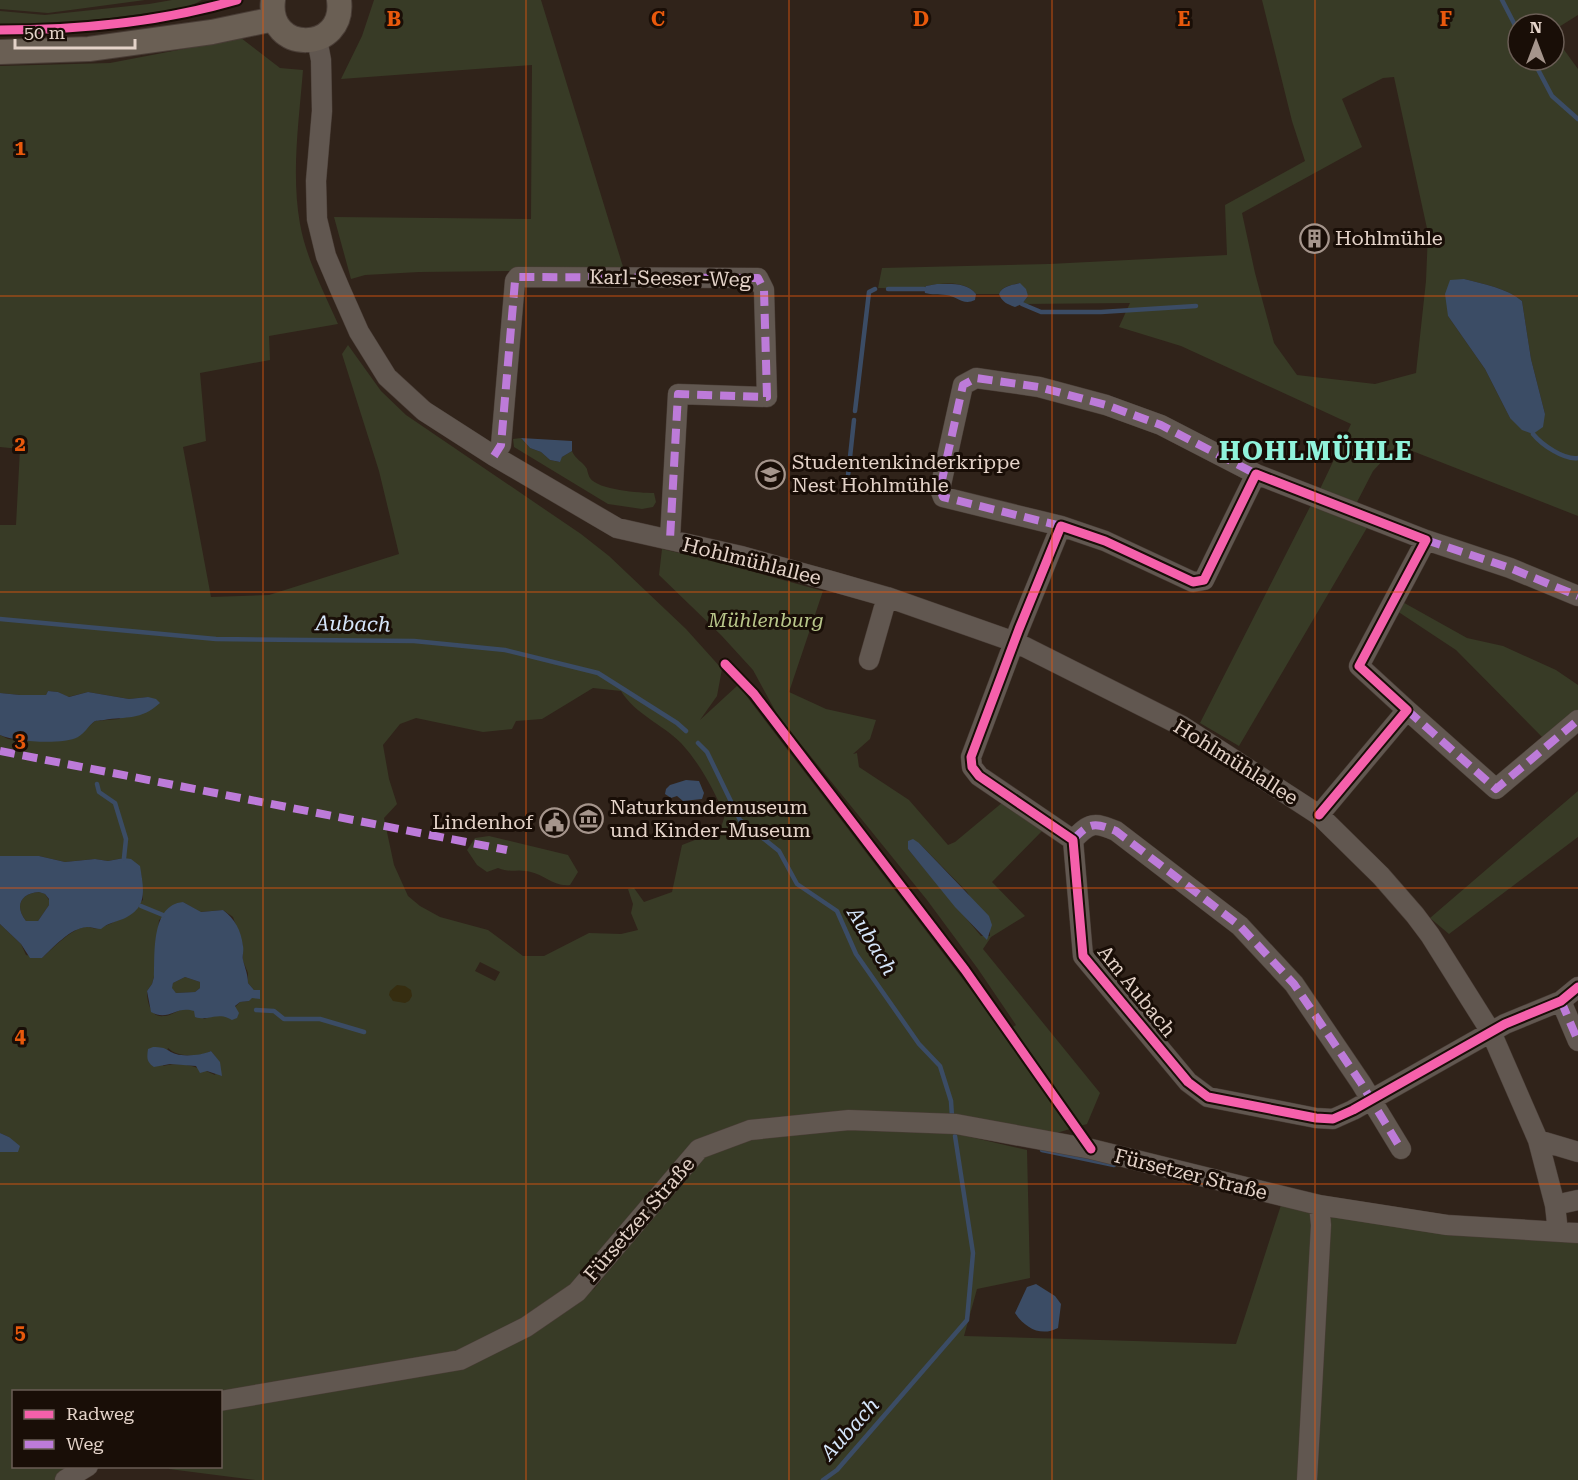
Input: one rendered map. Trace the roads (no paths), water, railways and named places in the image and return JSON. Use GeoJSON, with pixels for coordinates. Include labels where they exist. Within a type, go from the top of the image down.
{"type":"FeatureCollection","features":[{"type":"Feature","properties":{"kind":"main road"},"geometry":{"type":"LineString","coordinates":[[0,52],[89,49],[212,32],[273,9],[279,28],[296,40],[307,41],[317,39],[333,27],[338,18],[339,0]]}},
{"type":"Feature","properties":{"kind":"street","name":"Hohlmühlallee"},"geometry":{"type":"LineString","coordinates":[[317,39],[321,60],[322,111],[316,181],[317,219],[326,256],[359,332],[387,377],[424,411],[494,456],[616,528],[784,567],[887,597],[1015,642],[1182,726],[1319,815],[1380,876],[1430,935],[1491,1032],[1538,1140],[1555,1205],[1568,1233]]}},
{"type":"Feature","properties":{"kind":"street","name":"Karl-Seeser-Weg"},"geometry":{"type":"LineString","coordinates":[[494,456],[501,445],[514,281],[518,277],[759,278],[764,290],[767,397],[678,394],[670,539]]}},
{"type":"Feature","properties":{"kind":"street"},"geometry":{"type":"LineString","coordinates":[[1256,474],[1204,580],[1193,582],[1105,541],[1061,525],[943,497],[940,489],[963,385],[976,378],[1039,387],[1106,405],[1161,425],[1256,474],[1426,540],[1510,567],[1578,596]]}},
{"type":"Feature","properties":{"kind":"street"},"geometry":{"type":"LineString","coordinates":[[1061,525],[971,757],[972,767],[979,776],[1073,840],[1086,826],[1100,824],[1116,831],[1240,926],[1294,984],[1361,1083],[1369,1100],[1401,1149]]}},
{"type":"Feature","properties":{"kind":"street"},"geometry":{"type":"LineString","coordinates":[[1426,540],[1359,666],[1496,789],[1578,720]]}},
{"type":"Feature","properties":{"kind":"street"},"geometry":{"type":"LineString","coordinates":[[869,660],[887,597]]}},
{"type":"Feature","properties":{"kind":"street"},"geometry":{"type":"LineString","coordinates":[[1319,815],[1407,710]]}},
{"type":"Feature","properties":{"kind":"street","name":"Am Aubach"},"geometry":{"type":"LineString","coordinates":[[1073,840],[1083,956],[1188,1082],[1208,1097],[1316,1118],[1333,1119],[1505,1024],[1562,1000],[1578,987]]}},
{"type":"Feature","properties":{"kind":"street"},"geometry":{"type":"LineString","coordinates":[[1562,1000],[1578,1041]]}},
{"type":"Feature","properties":{"kind":"street","name":"Fürsetzer Straße"},"geometry":{"type":"LineString","coordinates":[[222,1401],[460,1360],[526,1327],[577,1292],[699,1149],[750,1130],[849,1120],[956,1124],[1091,1149],[1319,1205],[1447,1225],[1568,1233]]}},
{"type":"Feature","properties":{"kind":"street"},"geometry":{"type":"LineString","coordinates":[[1538,1140],[1578,1152]]}},
{"type":"Feature","properties":{"kind":"street"},"geometry":{"type":"LineString","coordinates":[[1555,1205],[1578,1200]]}},
{"type":"Feature","properties":{"kind":"street"},"geometry":{"type":"LineString","coordinates":[[1307,1480],[1321,1226],[1319,1205]]}},
{"type":"Feature","properties":{"kind":"street"},"geometry":{"type":"LineString","coordinates":[[65,1480],[86,1468]]}},
{"type":"Feature","properties":{"kind":"water"},"geometry":{"type":"Polygon","coordinates":[[[1464,279],[1502,290],[1522,301],[1531,359],[1545,414],[1543,427],[1533,434],[1522,430],[1510,418],[1485,369],[1448,316],[1445,294],[1450,280],[1464,279]]]}},
{"type":"Feature","properties":{"kind":"water"},"geometry":{"type":"Polygon","coordinates":[[[1020,283],[1026,289],[1028,296],[1022,304],[1015,307],[1005,302],[999,294],[1005,288],[1020,283]]]}},
{"type":"Feature","properties":{"kind":"water"},"geometry":{"type":"Polygon","coordinates":[[[958,284],[968,287],[976,294],[975,300],[967,302],[950,296],[925,293],[926,286],[958,284]]]}},
{"type":"Feature","properties":{"kind":"water"},"geometry":{"type":"Polygon","coordinates":[[[521,438],[572,441],[572,451],[562,457],[560,462],[550,460],[541,452],[530,448],[521,438]]]}},
{"type":"Feature","properties":{"kind":"water"},"geometry":{"type":"Polygon","coordinates":[[[48,691],[69,697],[88,692],[129,699],[148,697],[160,703],[140,715],[95,721],[80,736],[62,741],[39,742],[0,735],[0,693],[46,695],[48,691]]]}},
{"type":"Feature","properties":{"kind":"water"},"geometry":{"type":"Polygon","coordinates":[[[686,780],[699,781],[704,793],[702,799],[683,801],[677,796],[671,798],[665,794],[670,785],[686,780]]]}},
{"type":"Feature","properties":{"kind":"water"},"geometry":{"type":"Polygon","coordinates":[[[913,839],[989,916],[992,925],[987,940],[955,907],[908,849],[908,841],[913,839]]]}},
{"type":"Feature","properties":{"kind":"water"},"geometry":{"type":"Polygon","coordinates":[[[0,856],[39,856],[65,862],[95,859],[108,861],[124,858],[131,859],[140,866],[143,883],[142,897],[137,909],[131,915],[101,929],[87,927],[74,931],[42,958],[30,958],[21,944],[0,924],[0,856]],[[33,893],[21,901],[20,910],[26,921],[38,921],[49,905],[49,899],[45,894],[33,893]]]}},
{"type":"Feature","properties":{"kind":"water"},"geometry":{"type":"Polygon","coordinates":[[[183,902],[201,912],[223,910],[237,925],[242,940],[248,983],[254,990],[260,990],[260,999],[252,998],[235,1006],[239,1013],[237,1018],[232,1020],[217,1016],[200,1018],[195,1017],[194,1011],[188,1010],[163,1015],[151,1012],[147,991],[154,977],[157,932],[165,912],[173,905],[183,902]],[[185,977],[173,983],[172,988],[176,993],[195,992],[200,988],[200,982],[185,977]]]}},
{"type":"Feature","properties":{"kind":"water"},"geometry":{"type":"Polygon","coordinates":[[[153,1047],[184,1055],[211,1051],[220,1062],[222,1076],[207,1071],[200,1073],[196,1066],[170,1064],[154,1067],[147,1057],[148,1049],[153,1047]]]}},
{"type":"Feature","properties":{"kind":"water"},"geometry":{"type":"Polygon","coordinates":[[[0,1133],[20,1146],[18,1152],[0,1152],[0,1133]]]}},
{"type":"Feature","properties":{"kind":"water"},"geometry":{"type":"Polygon","coordinates":[[[1036,1284],[1055,1296],[1061,1304],[1058,1328],[1052,1331],[1034,1330],[1015,1313],[1027,1287],[1036,1284]]]}},
{"type":"Feature","properties":{"kind":"waterway"},"geometry":{"type":"LineString","coordinates":[[1502,0],[1508,12]]}},
{"type":"Feature","properties":{"kind":"waterway"},"geometry":{"type":"LineString","coordinates":[[1539,72],[1552,96],[1578,119]]}},
{"type":"Feature","properties":{"kind":"waterway"},"geometry":{"type":"LineString","coordinates":[[855,411],[869,292],[875,289]]}},
{"type":"Feature","properties":{"kind":"waterway"},"geometry":{"type":"LineString","coordinates":[[888,289],[924,289]]}},
{"type":"Feature","properties":{"kind":"waterway"},"geometry":{"type":"LineString","coordinates":[[1022,304],[1041,312],[1101,312],[1196,306]]}},
{"type":"Feature","properties":{"kind":"waterway"},"geometry":{"type":"LineString","coordinates":[[847,485],[854,420]]}},
{"type":"Feature","properties":{"kind":"waterway"},"geometry":{"type":"LineString","coordinates":[[1533,434],[1554,451],[1566,457],[1578,458]]}},
{"type":"Feature","properties":{"kind":"waterway","name":"Aubach"},"geometry":{"type":"LineString","coordinates":[[0,619],[216,639],[414,641],[505,650],[598,673],[686,731]]}},
{"type":"Feature","properties":{"kind":"waterway","name":"Aubach"},"geometry":{"type":"LineString","coordinates":[[698,743],[707,752],[740,820],[779,851],[797,884],[837,911],[856,954],[919,1044],[940,1066],[951,1101],[952,1117]]}},
{"type":"Feature","properties":{"kind":"waterway"},"geometry":{"type":"LineString","coordinates":[[97,784],[99,792],[115,803],[126,839],[124,858]]}},
{"type":"Feature","properties":{"kind":"waterway"},"geometry":{"type":"LineString","coordinates":[[141,906],[163,915]]}},
{"type":"Feature","properties":{"kind":"waterway"},"geometry":{"type":"LineString","coordinates":[[256,1010],[274,1011],[284,1019],[320,1019],[364,1032]]}},
{"type":"Feature","properties":{"kind":"waterway","name":"Aubach"},"geometry":{"type":"LineString","coordinates":[[823,1480],[837,1470],[967,1320],[973,1253],[955,1136]]}},
{"type":"Feature","properties":{"kind":"waterway"},"geometry":{"type":"LineString","coordinates":[[1042,1150],[1114,1165]]}},
{"type":"Feature","properties":{"kind":"place","name":"Hohlmühle"},"geometry":{"type":"Point","coordinates":[1314,238]}},
{"type":"Feature","properties":{"kind":"place","name":"Studentenkinderkrippe Nest Hohlmühle"},"geometry":{"type":"Point","coordinates":[771,474]}},
{"type":"Feature","properties":{"kind":"place","name":"Naturkundemuseum und Kinder-Museum"},"geometry":{"type":"Point","coordinates":[589,818]}},
{"type":"Feature","properties":{"kind":"place","name":"Lindenhof"},"geometry":{"type":"Point","coordinates":[554,822]}},
{"type":"Feature","properties":{"kind":"district","name":"HOHLMÜHLE"},"geometry":{"type":"Point","coordinates":[1316,451]}},
{"type":"Feature","properties":{"kind":"park label","name":"Mühlenburg"},"geometry":{"type":"Point","coordinates":[766,620]}}]}
